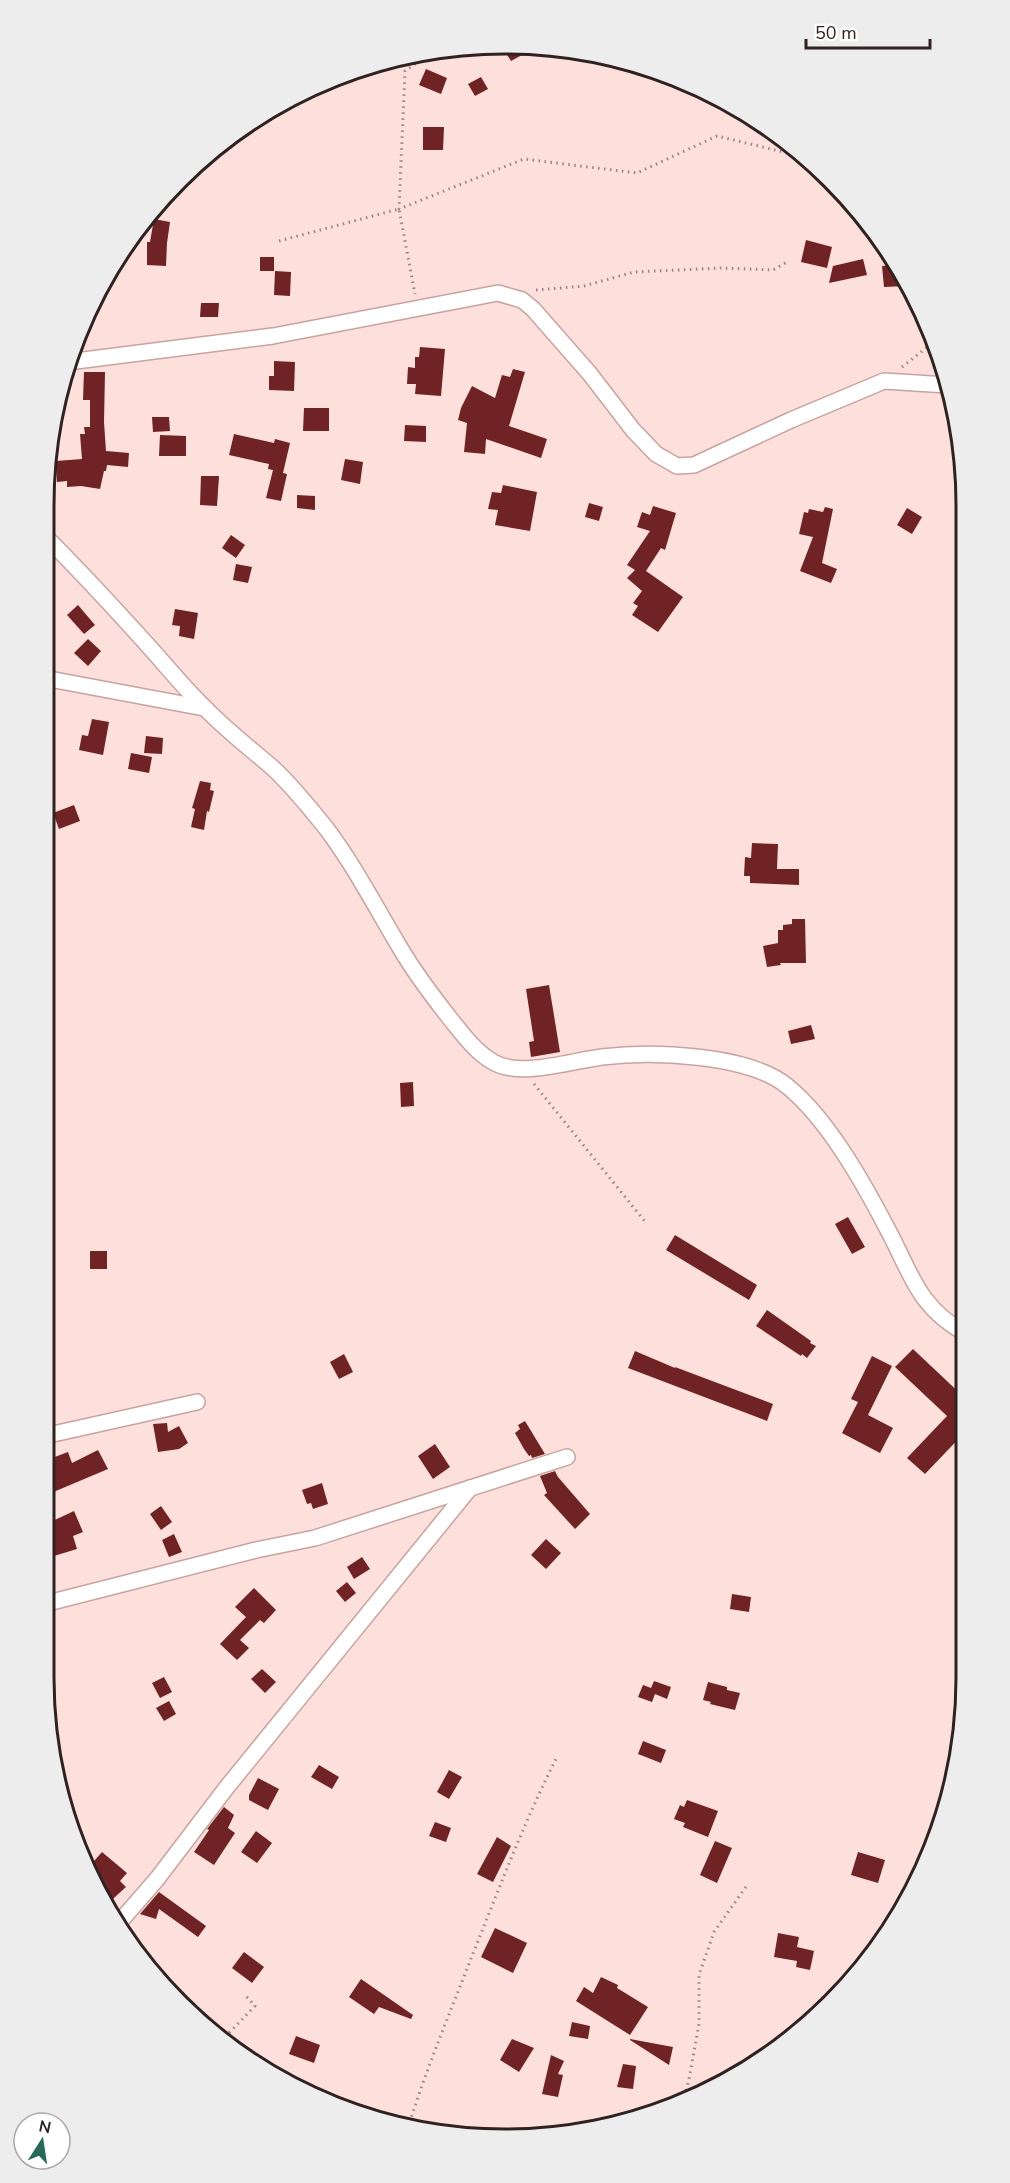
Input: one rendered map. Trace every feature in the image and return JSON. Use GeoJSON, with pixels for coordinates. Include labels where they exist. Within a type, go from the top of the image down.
{"type":"FeatureCollection","features":[{"type":"Feature","properties":{"kind":"street"},"geometry":{"type":"LineString","coordinates":[[78,361],[273,336],[498,293],[522,300],[548,325],[633,430],[656,454],[677,465],[694,465],[884,381],[940,385]]}},
{"type":"Feature","properties":{"kind":"street"},"geometry":{"type":"LineString","coordinates":[[54,545],[100,592],[204,708],[275,771],[326,829],[350,863],[414,969],[468,1041],[481,1054],[507,1069],[524,1071],[604,1057],[669,1054],[699,1057],[743,1066],[767,1074],[785,1084],[828,1130],[862,1182],[923,1298],[956,1328]]}},
{"type":"Feature","properties":{"kind":"street"},"geometry":{"type":"LineString","coordinates":[[54,680],[204,708]]}},
{"type":"Feature","properties":{"kind":"street"},"geometry":{"type":"LineString","coordinates":[[54,1434],[197,1402]]}},
{"type":"Feature","properties":{"kind":"street"},"geometry":{"type":"LineString","coordinates":[[54,1601],[245,1553],[315,1538],[567,1457]]}},
{"type":"Feature","properties":{"kind":"street"},"geometry":{"type":"LineString","coordinates":[[123,1918],[157,1879],[226,1787],[470,1488]]}},
{"type":"Feature","properties":{"kind":"path"},"geometry":{"type":"LineString","coordinates":[[416,63],[405,71],[399,209],[418,308]]}},
{"type":"Feature","properties":{"kind":"path"},"geometry":{"type":"LineString","coordinates":[[279,241],[399,209],[524,159],[636,173],[717,136],[787,153]]}},
{"type":"Feature","properties":{"kind":"path"},"geometry":{"type":"LineString","coordinates":[[530,290],[584,286],[634,272],[722,268],[773,270],[787,262]]}},
{"type":"Feature","properties":{"kind":"path"},"geometry":{"type":"LineString","coordinates":[[884,381],[927,347]]}},
{"type":"Feature","properties":{"kind":"path"},"geometry":{"type":"LineString","coordinates":[[524,1071],[563,1123],[646,1224]]}},
{"type":"Feature","properties":{"kind":"path"},"geometry":{"type":"LineString","coordinates":[[411,2119],[421,2085],[531,1808],[557,1757]]}},
{"type":"Feature","properties":{"kind":"path"},"geometry":{"type":"LineString","coordinates":[[686,2091],[699,2024],[699,1975],[714,1932],[748,1884]]}},
{"type":"Feature","properties":{"kind":"path"},"geometry":{"type":"LineString","coordinates":[[228,2034],[255,2006],[246,1996]]}},
{"type":"Feature","properties":{"kind":"building"},"geometry":{"type":"Polygon","coordinates":[[[507,54],[522,55],[511,61],[507,54]]]}},
{"type":"Feature","properties":{"kind":"building"},"geometry":{"type":"Polygon","coordinates":[[[426,69],[447,78],[441,94],[419,85],[426,69]]]}},
{"type":"Feature","properties":{"kind":"building"},"geometry":{"type":"Polygon","coordinates":[[[481,77],[488,89],[475,96],[468,84],[481,77]]]}},
{"type":"Feature","properties":{"kind":"building"},"geometry":{"type":"Polygon","coordinates":[[[423,127],[444,127],[443,150],[423,150],[423,127]]]}},
{"type":"Feature","properties":{"kind":"building"},"geometry":{"type":"Polygon","coordinates":[[[156,219],[170,222],[166,266],[147,265],[147,242],[150,242],[153,223],[156,219]]]}},
{"type":"Feature","properties":{"kind":"building"},"geometry":{"type":"Polygon","coordinates":[[[806,240],[832,247],[827,268],[801,262],[806,240]]]}},
{"type":"Feature","properties":{"kind":"building"},"geometry":{"type":"Polygon","coordinates":[[[260,257],[274,257],[274,271],[260,271],[260,257]]]}},
{"type":"Feature","properties":{"kind":"building"},"geometry":{"type":"Polygon","coordinates":[[[863,259],[867,275],[829,283],[833,266],[863,259]]]}},
{"type":"Feature","properties":{"kind":"building"},"geometry":{"type":"Polygon","coordinates":[[[882,266],[887,266],[899,286],[884,287],[882,266]]]}},
{"type":"Feature","properties":{"kind":"building"},"geometry":{"type":"Polygon","coordinates":[[[275,271],[291,272],[290,296],[274,295],[275,271]]]}},
{"type":"Feature","properties":{"kind":"building"},"geometry":{"type":"Polygon","coordinates":[[[201,303],[219,303],[218,317],[200,317],[201,303]]]}},
{"type":"Feature","properties":{"kind":"building"},"geometry":{"type":"Polygon","coordinates":[[[420,347],[445,349],[441,396],[415,394],[416,384],[407,384],[408,367],[415,368],[415,357],[419,357],[420,347]]]}},
{"type":"Feature","properties":{"kind":"building"},"geometry":{"type":"Polygon","coordinates":[[[274,361],[295,362],[294,391],[269,390],[269,376],[274,376],[274,361]]]}},
{"type":"Feature","properties":{"kind":"building"},"geometry":{"type":"Polygon","coordinates":[[[513,369],[525,372],[509,426],[547,439],[541,458],[486,439],[485,454],[464,452],[467,423],[458,420],[472,386],[495,398],[502,375],[510,377],[513,369]]]}},
{"type":"Feature","properties":{"kind":"building"},"geometry":{"type":"Polygon","coordinates":[[[84,372],[105,372],[106,451],[129,453],[128,467],[107,465],[100,489],[81,486],[67,487],[67,481],[57,482],[57,461],[82,459],[80,434],[85,434],[84,427],[90,427],[90,400],[83,400],[84,372]]]}},
{"type":"Feature","properties":{"kind":"building"},"geometry":{"type":"Polygon","coordinates":[[[304,408],[329,408],[329,431],[303,431],[304,408]]]}},
{"type":"Feature","properties":{"kind":"building"},"geometry":{"type":"Polygon","coordinates":[[[152,417],[169,417],[170,431],[153,432],[152,417]]]}},
{"type":"Feature","properties":{"kind":"building"},"geometry":{"type":"Polygon","coordinates":[[[405,425],[426,426],[426,442],[404,441],[405,425]]]}},
{"type":"Feature","properties":{"kind":"building"},"geometry":{"type":"Polygon","coordinates":[[[234,434],[274,443],[275,439],[290,443],[283,473],[287,474],[281,501],[266,498],[273,470],[268,469],[269,464],[229,455],[234,434]]]}},
{"type":"Feature","properties":{"kind":"building"},"geometry":{"type":"Polygon","coordinates":[[[160,435],[186,436],[186,456],[159,456],[160,435]]]}},
{"type":"Feature","properties":{"kind":"building"},"geometry":{"type":"Polygon","coordinates":[[[345,459],[363,462],[360,484],[341,480],[345,459]]]}},
{"type":"Feature","properties":{"kind":"building"},"geometry":{"type":"Polygon","coordinates":[[[201,476],[219,476],[217,506],[200,505],[201,476]]]}},
{"type":"Feature","properties":{"kind":"building"},"geometry":{"type":"Polygon","coordinates":[[[503,485],[537,492],[530,531],[495,525],[498,510],[488,509],[492,492],[501,493],[503,485]]]}},
{"type":"Feature","properties":{"kind":"building"},"geometry":{"type":"Polygon","coordinates":[[[297,495],[315,496],[315,510],[297,508],[297,495]]]}},
{"type":"Feature","properties":{"kind":"building"},"geometry":{"type":"Polygon","coordinates":[[[589,503],[603,507],[599,521],[585,517],[589,503]]]}},
{"type":"Feature","properties":{"kind":"building"},"geometry":{"type":"Polygon","coordinates":[[[653,506],[676,513],[665,550],[661,548],[646,571],[683,597],[658,632],[632,615],[638,606],[633,603],[642,591],[627,578],[635,570],[627,565],[650,531],[637,527],[642,512],[650,515],[653,506]]]}},
{"type":"Feature","properties":{"kind":"building"},"geometry":{"type":"Polygon","coordinates":[[[825,507],[833,509],[822,563],[837,569],[831,583],[800,571],[813,537],[799,534],[804,512],[808,513],[809,509],[823,512],[825,507]]]}},
{"type":"Feature","properties":{"kind":"building"},"geometry":{"type":"Polygon","coordinates":[[[907,508],[922,517],[912,534],[897,525],[907,508]]]}},
{"type":"Feature","properties":{"kind":"building"},"geometry":{"type":"Polygon","coordinates":[[[231,535],[245,545],[236,558],[222,548],[231,535]]]}},
{"type":"Feature","properties":{"kind":"building"},"geometry":{"type":"Polygon","coordinates":[[[236,564],[252,567],[248,583],[233,580],[236,564]]]}},
{"type":"Feature","properties":{"kind":"building"},"geometry":{"type":"Polygon","coordinates":[[[78,605],[95,625],[84,634],[67,615],[78,605]]]}},
{"type":"Feature","properties":{"kind":"building"},"geometry":{"type":"Polygon","coordinates":[[[175,609],[198,613],[194,639],[179,636],[180,626],[172,625],[175,609]]]}},
{"type":"Feature","properties":{"kind":"building"},"geometry":{"type":"Polygon","coordinates":[[[88,639],[101,651],[88,666],[74,653],[88,639]]]}},
{"type":"Feature","properties":{"kind":"building"},"geometry":{"type":"Polygon","coordinates":[[[92,719],[109,722],[103,755],[79,750],[82,735],[88,736],[92,719]]]}},
{"type":"Feature","properties":{"kind":"building"},"geometry":{"type":"Polygon","coordinates":[[[146,736],[163,738],[162,754],[144,753],[146,736]]]}},
{"type":"Feature","properties":{"kind":"building"},"geometry":{"type":"Polygon","coordinates":[[[131,753],[152,757],[149,773],[128,769],[131,753]]]}},
{"type":"Feature","properties":{"kind":"building"},"geometry":{"type":"Polygon","coordinates":[[[200,781],[211,783],[210,790],[214,791],[209,812],[207,811],[204,830],[191,827],[195,809],[192,808],[200,781]]]}},
{"type":"Feature","properties":{"kind":"building"},"geometry":{"type":"Polygon","coordinates":[[[74,805],[80,821],[59,829],[54,813],[74,805]]]}},
{"type":"Feature","properties":{"kind":"building"},"geometry":{"type":"Polygon","coordinates":[[[752,843],[778,844],[777,869],[799,869],[799,885],[750,883],[750,876],[744,876],[745,857],[751,858],[752,843]]]}},
{"type":"Feature","properties":{"kind":"building"},"geometry":{"type":"Polygon","coordinates":[[[792,919],[805,919],[806,963],[780,963],[781,965],[767,967],[763,946],[778,943],[778,930],[783,930],[783,925],[792,924],[792,919]]]}},
{"type":"Feature","properties":{"kind":"building"},"geometry":{"type":"Polygon","coordinates":[[[549,985],[560,1052],[531,1057],[529,1042],[534,1041],[526,989],[549,985]]]}},
{"type":"Feature","properties":{"kind":"building"},"geometry":{"type":"Polygon","coordinates":[[[811,1025],[815,1039],[791,1044],[788,1031],[811,1025]]]}},
{"type":"Feature","properties":{"kind":"building"},"geometry":{"type":"Polygon","coordinates":[[[413,1082],[414,1106],[401,1107],[400,1083],[413,1082]]]}},
{"type":"Feature","properties":{"kind":"building"},"geometry":{"type":"Polygon","coordinates":[[[848,1217],[865,1247],[852,1254],[835,1224],[848,1217]]]}},
{"type":"Feature","properties":{"kind":"building"},"geometry":{"type":"Polygon","coordinates":[[[675,1235],[757,1285],[749,1300],[666,1250],[675,1235]]]}},
{"type":"Feature","properties":{"kind":"building"},"geometry":{"type":"Polygon","coordinates":[[[90,1251],[107,1251],[107,1269],[90,1269],[90,1251]]]}},
{"type":"Feature","properties":{"kind":"building"},"geometry":{"type":"Polygon","coordinates":[[[767,1310],[816,1346],[807,1358],[756,1326],[767,1310]]]}},
{"type":"Feature","properties":{"kind":"building"},"geometry":{"type":"Polygon","coordinates":[[[913,1349],[956,1390],[956,1441],[925,1474],[907,1458],[947,1416],[895,1367],[913,1349]]]}},
{"type":"Feature","properties":{"kind":"building"},"geometry":{"type":"Polygon","coordinates":[[[635,1351],[773,1404],[767,1421],[628,1368],[635,1351]]]}},
{"type":"Feature","properties":{"kind":"building"},"geometry":{"type":"Polygon","coordinates":[[[344,1354],[353,1372],[339,1379],[330,1362],[344,1354]]]}},
{"type":"Feature","properties":{"kind":"building"},"geometry":{"type":"Polygon","coordinates":[[[872,1356],[892,1366],[868,1415],[893,1428],[880,1453],[842,1433],[858,1402],[851,1399],[872,1356]]]}},
{"type":"Feature","properties":{"kind":"building"},"geometry":{"type":"Polygon","coordinates":[[[525,1421],[545,1454],[532,1458],[524,1449],[515,1433],[520,1429],[518,1425],[525,1421]]]}},
{"type":"Feature","properties":{"kind":"building"},"geometry":{"type":"Polygon","coordinates":[[[167,1423],[168,1432],[179,1426],[188,1443],[179,1449],[158,1452],[153,1424],[167,1423]]]}},
{"type":"Feature","properties":{"kind":"building"},"geometry":{"type":"Polygon","coordinates":[[[435,1444],[450,1467],[433,1479],[418,1456],[435,1444]]]}},
{"type":"Feature","properties":{"kind":"building"},"geometry":{"type":"Polygon","coordinates":[[[98,1450],[108,1469],[54,1492],[54,1457],[68,1452],[72,1463],[98,1450]]]}},
{"type":"Feature","properties":{"kind":"building"},"geometry":{"type":"Polygon","coordinates":[[[555,1471],[590,1514],[575,1529],[544,1495],[547,1493],[540,1476],[555,1471]]]}},
{"type":"Feature","properties":{"kind":"building"},"geometry":{"type":"Polygon","coordinates":[[[322,1483],[328,1504],[313,1509],[311,1503],[307,1504],[302,1490],[322,1483]]]}},
{"type":"Feature","properties":{"kind":"building"},"geometry":{"type":"Polygon","coordinates":[[[161,1506],[172,1522],[161,1530],[150,1514],[161,1506]]]}},
{"type":"Feature","properties":{"kind":"building"},"geometry":{"type":"Polygon","coordinates":[[[74,1511],[83,1532],[73,1536],[77,1549],[54,1556],[54,1520],[74,1511]]]}},
{"type":"Feature","properties":{"kind":"building"},"geometry":{"type":"Polygon","coordinates":[[[174,1534],[182,1552],[169,1557],[162,1540],[174,1534]]]}},
{"type":"Feature","properties":{"kind":"building"},"geometry":{"type":"Polygon","coordinates":[[[546,1539],[561,1553],[546,1569],[531,1555],[546,1539]]]}},
{"type":"Feature","properties":{"kind":"building"},"geometry":{"type":"Polygon","coordinates":[[[362,1557],[370,1569],[354,1579],[347,1567],[362,1557]]]}},
{"type":"Feature","properties":{"kind":"building"},"geometry":{"type":"Polygon","coordinates":[[[347,1582],[356,1593],[345,1602],[336,1591],[347,1582]]]}},
{"type":"Feature","properties":{"kind":"building"},"geometry":{"type":"Polygon","coordinates":[[[254,1588],[276,1610],[264,1623],[260,1620],[240,1640],[249,1648],[237,1660],[220,1644],[246,1617],[235,1607],[254,1588]]]}},
{"type":"Feature","properties":{"kind":"building"},"geometry":{"type":"Polygon","coordinates":[[[732,1594],[751,1597],[749,1612],[730,1609],[732,1594]]]}},
{"type":"Feature","properties":{"kind":"building"},"geometry":{"type":"Polygon","coordinates":[[[262,1669],[276,1682],[265,1693],[251,1679],[262,1669]]]}},
{"type":"Feature","properties":{"kind":"building"},"geometry":{"type":"Polygon","coordinates":[[[164,1677],[172,1692],[160,1698],[152,1683],[164,1677]]]}},
{"type":"Feature","properties":{"kind":"building"},"geometry":{"type":"Polygon","coordinates":[[[654,1681],[671,1687],[667,1699],[655,1694],[652,1702],[638,1697],[643,1685],[651,1688],[654,1681]]]}},
{"type":"Feature","properties":{"kind":"building"},"geometry":{"type":"Polygon","coordinates":[[[708,1682],[740,1693],[735,1710],[703,1700],[708,1682]]]}},
{"type":"Feature","properties":{"kind":"building"},"geometry":{"type":"Polygon","coordinates":[[[169,1701],[176,1714],[164,1721],[156,1708],[169,1701]]]}},
{"type":"Feature","properties":{"kind":"building"},"geometry":{"type":"Polygon","coordinates":[[[643,1741],[666,1750],[661,1763],[638,1754],[643,1741]]]}},
{"type":"Feature","properties":{"kind":"building"},"geometry":{"type":"Polygon","coordinates":[[[319,1765],[339,1777],[332,1789],[311,1777],[319,1765]]]}},
{"type":"Feature","properties":{"kind":"building"},"geometry":{"type":"Polygon","coordinates":[[[449,1770],[462,1777],[449,1799],[437,1792],[449,1770]]]}},
{"type":"Feature","properties":{"kind":"building"},"geometry":{"type":"Polygon","coordinates":[[[258,1778],[279,1789],[268,1810],[249,1800],[249,1795],[258,1778]]]}},
{"type":"Feature","properties":{"kind":"building"},"geometry":{"type":"Polygon","coordinates":[[[687,1800],[718,1811],[708,1837],[683,1827],[685,1823],[674,1819],[680,1805],[684,1807],[687,1800]]]}},
{"type":"Feature","properties":{"kind":"building"},"geometry":{"type":"Polygon","coordinates":[[[224,1807],[234,1815],[228,1828],[235,1833],[214,1865],[194,1852],[209,1830],[207,1829],[224,1807]]]}},
{"type":"Feature","properties":{"kind":"building"},"geometry":{"type":"Polygon","coordinates":[[[435,1822],[451,1828],[446,1842],[429,1836],[435,1822]]]}},
{"type":"Feature","properties":{"kind":"building"},"geometry":{"type":"Polygon","coordinates":[[[256,1831],[272,1843],[257,1863],[241,1852],[256,1831]]]}},
{"type":"Feature","properties":{"kind":"building"},"geometry":{"type":"Polygon","coordinates":[[[497,1837],[511,1846],[493,1882],[477,1874],[497,1837]]]}},
{"type":"Feature","properties":{"kind":"building"},"geometry":{"type":"Polygon","coordinates":[[[715,1841],[732,1848],[717,1883],[700,1875],[715,1841]]]}},
{"type":"Feature","properties":{"kind":"building"},"geometry":{"type":"Polygon","coordinates":[[[102,1852],[127,1873],[120,1881],[126,1887],[112,1900],[101,1877],[93,1862],[102,1852]]]}},
{"type":"Feature","properties":{"kind":"building"},"geometry":{"type":"Polygon","coordinates":[[[858,1852],[885,1860],[878,1883],[851,1875],[858,1852]]]}},
{"type":"Feature","properties":{"kind":"building"},"geometry":{"type":"Polygon","coordinates":[[[159,1892],[206,1926],[198,1937],[159,1909],[156,1919],[140,1914],[159,1892]]]}},
{"type":"Feature","properties":{"kind":"building"},"geometry":{"type":"Polygon","coordinates":[[[495,1928],[527,1943],[513,1973],[481,1957],[495,1928]]]}},
{"type":"Feature","properties":{"kind":"building"},"geometry":{"type":"Polygon","coordinates":[[[778,1933],[799,1937],[797,1947],[814,1951],[810,1970],[796,1967],[797,1961],[774,1957],[778,1933]]]}},
{"type":"Feature","properties":{"kind":"building"},"geometry":{"type":"Polygon","coordinates":[[[244,1952],[264,1967],[252,1983],[232,1968],[244,1952]]]}},
{"type":"Feature","properties":{"kind":"building"},"geometry":{"type":"Polygon","coordinates":[[[601,1977],[618,1985],[617,1988],[648,2007],[630,2035],[576,2001],[584,1987],[593,1993],[601,1977]]]}},
{"type":"Feature","properties":{"kind":"building"},"geometry":{"type":"Polygon","coordinates":[[[361,1979],[413,2015],[411,2019],[379,2007],[374,2014],[349,1997],[361,1979]]]}},
{"type":"Feature","properties":{"kind":"building"},"geometry":{"type":"Polygon","coordinates":[[[572,2022],[590,2026],[588,2039],[569,2036],[572,2022]]]}},
{"type":"Feature","properties":{"kind":"building"},"geometry":{"type":"Polygon","coordinates":[[[296,2036],[320,2045],[314,2063],[289,2054],[296,2036]]]}},
{"type":"Feature","properties":{"kind":"building"},"geometry":{"type":"Polygon","coordinates":[[[512,2039],[534,2048],[519,2072],[500,2060],[512,2039]]]}},
{"type":"Feature","properties":{"kind":"building"},"geometry":{"type":"Polygon","coordinates":[[[630,2040],[673,2047],[669,2065],[630,2040]]]}},
{"type":"Feature","properties":{"kind":"building"},"geometry":{"type":"Polygon","coordinates":[[[551,2055],[564,2061],[558,2074],[563,2075],[558,2097],[542,2094],[551,2055]]]}},
{"type":"Feature","properties":{"kind":"building"},"geometry":{"type":"Polygon","coordinates":[[[623,2064],[636,2066],[633,2089],[617,2087],[623,2064]]]}}]}
